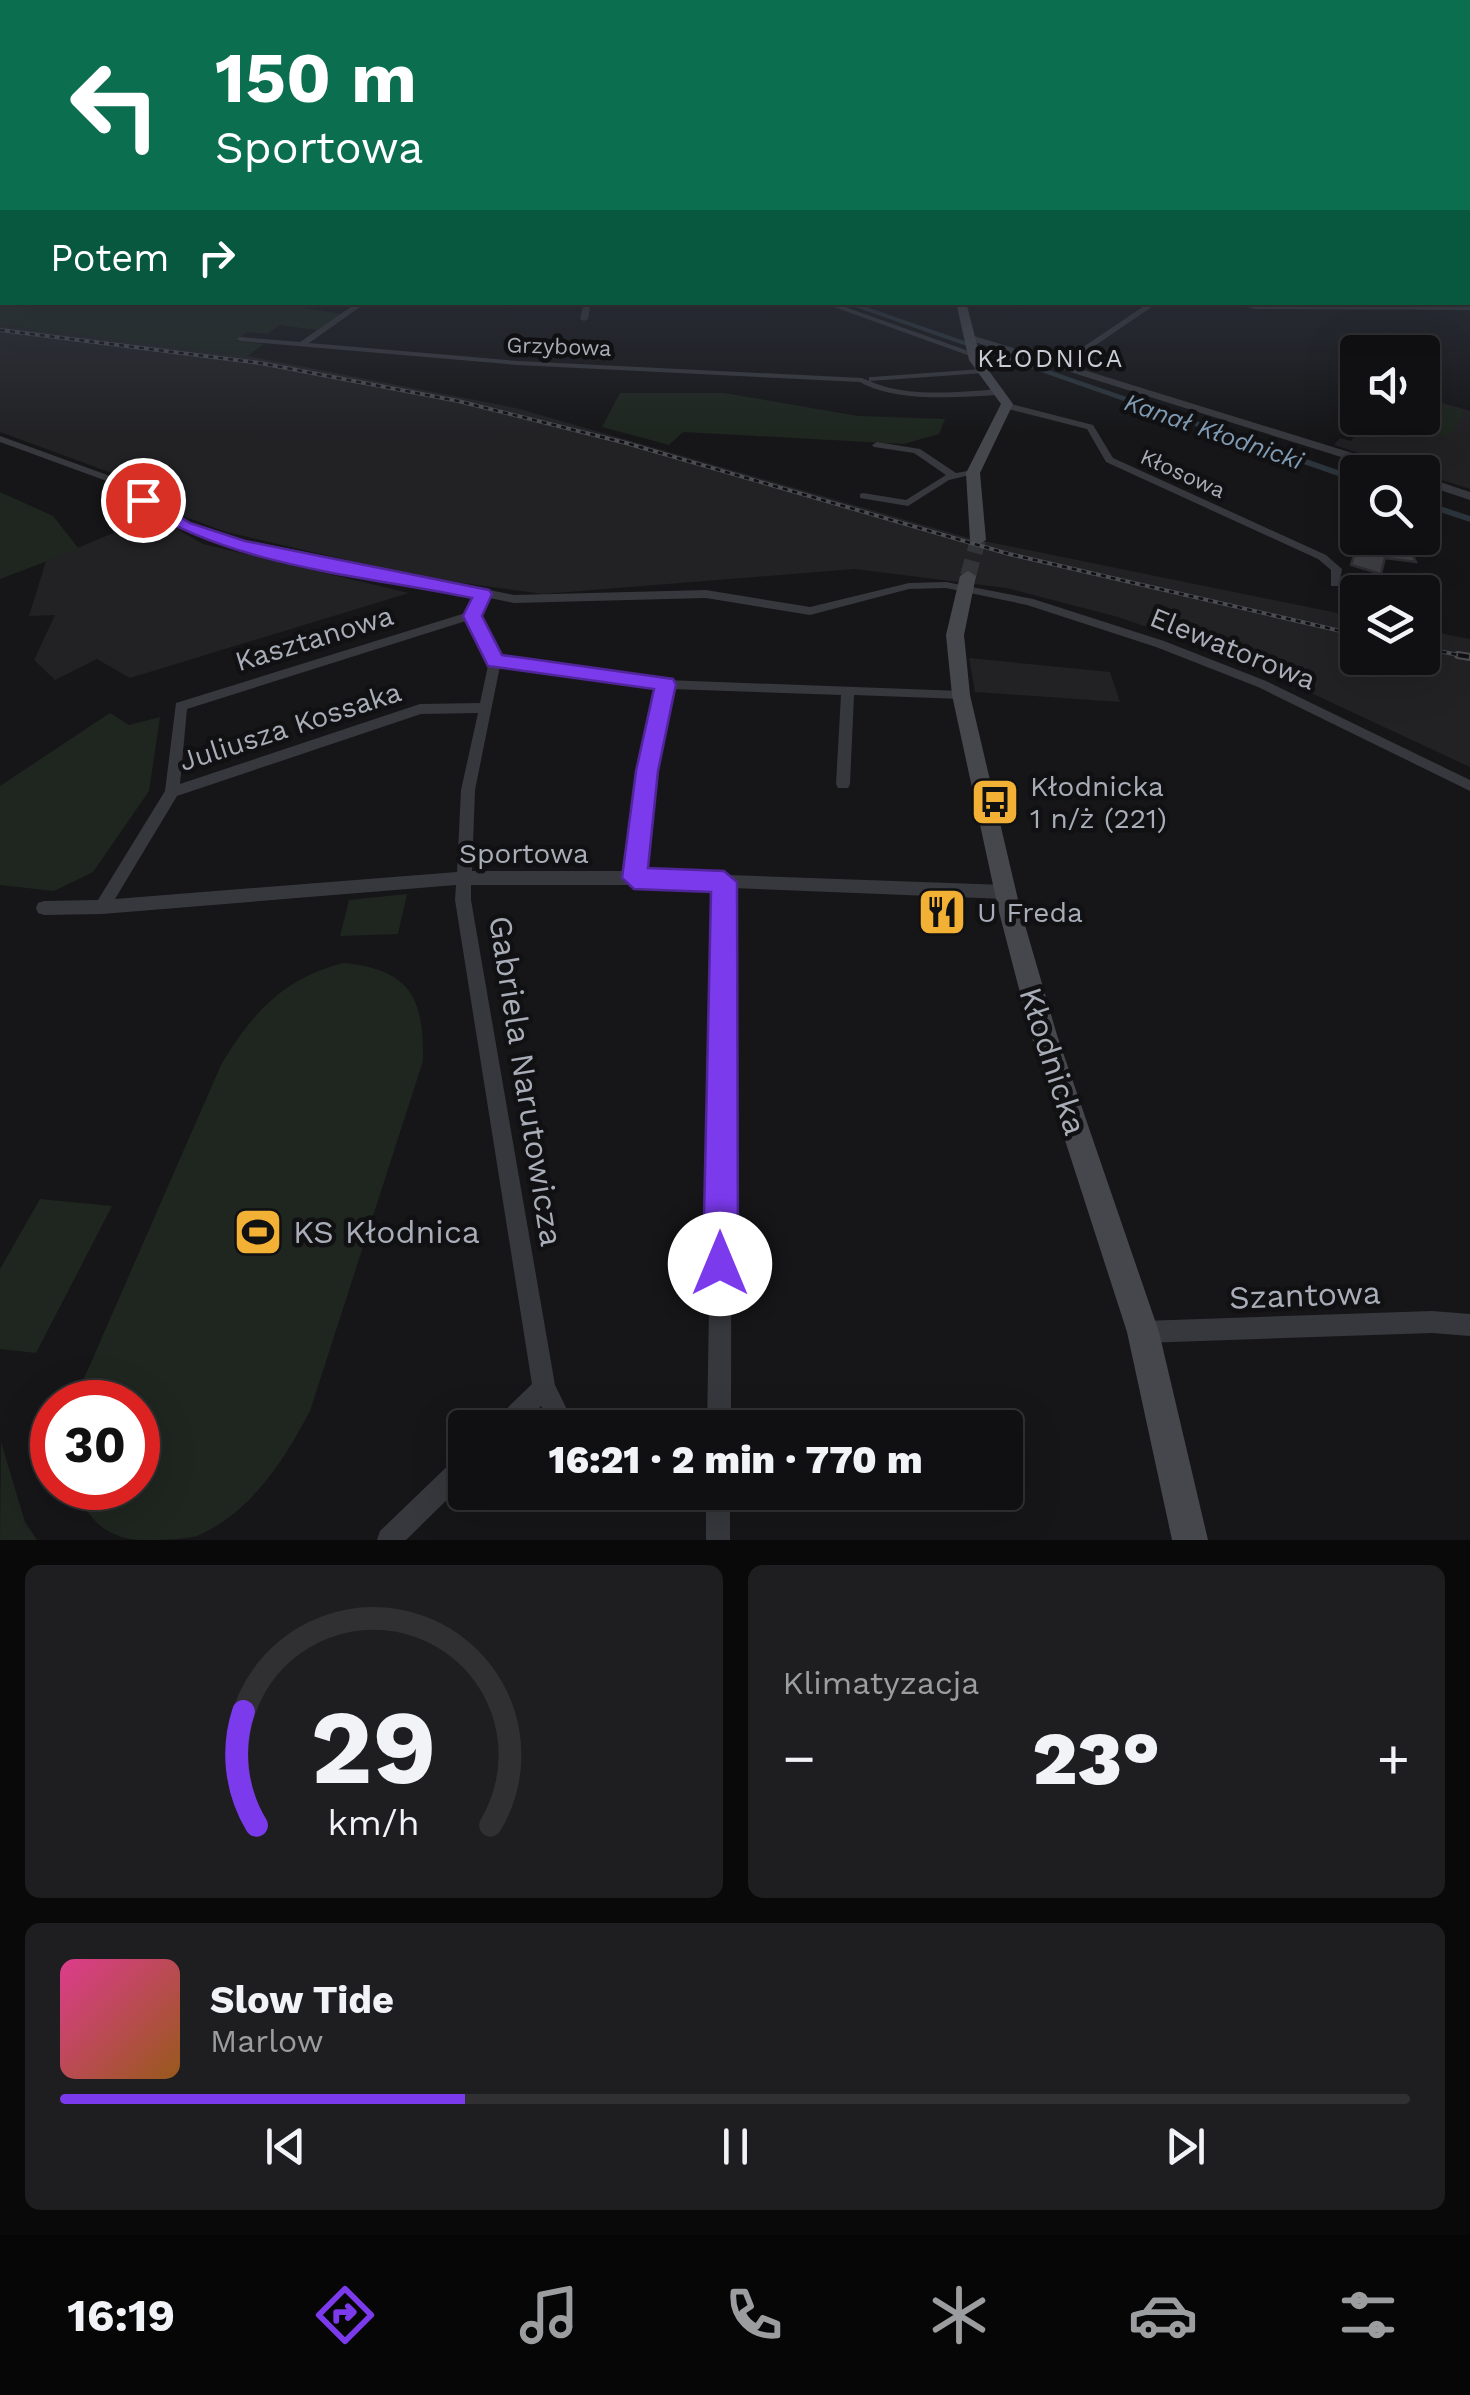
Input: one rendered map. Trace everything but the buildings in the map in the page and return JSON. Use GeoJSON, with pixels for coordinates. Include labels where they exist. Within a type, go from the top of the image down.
{"type":"FeatureCollection","features":[{"type":"Feature","properties":{"kind":"main road"},"geometry":{"type":"LineString","coordinates":[[962,305],[982,371],[1007,406],[973,473],[978,540]]}},
{"type":"Feature","properties":{"kind":"main road","name":"Kłodnicka"},"geometry":{"type":"LineString","coordinates":[[966,582],[955,634],[961,695],[1005,892],[1039,1019],[1143,1332],[1190,1540]]}},
{"type":"Feature","properties":{"kind":"street"},"geometry":{"type":"LineString","coordinates":[[301,344],[360,305]]}},
{"type":"Feature","properties":{"kind":"street"},"geometry":{"type":"LineString","coordinates":[[584,319],[587,305]]}},
{"type":"Feature","properties":{"kind":"street"},"geometry":{"type":"LineString","coordinates":[[832,305],[972,347],[1062,364],[1347,455]]}},
{"type":"Feature","properties":{"kind":"street"},"geometry":{"type":"LineString","coordinates":[[1062,364],[1151,305]]}},
{"type":"Feature","properties":{"kind":"street"},"geometry":{"type":"LineString","coordinates":[[1335,305],[1470,308]]}},
{"type":"Feature","properties":{"kind":"street"},"geometry":{"type":"LineString","coordinates":[[1435,305],[1440,308]]}},
{"type":"Feature","properties":{"kind":"street","name":"Grzybowa"},"geometry":{"type":"LineString","coordinates":[[240,338],[518,363],[862,380],[982,371]]}},
{"type":"Feature","properties":{"kind":"street","name":"Grzybowa"},"geometry":{"type":"LineString","coordinates":[[862,380],[873,386],[949,395],[999,392]]}},
{"type":"Feature","properties":{"kind":"street","name":"Kłosowa"},"geometry":{"type":"LineString","coordinates":[[1007,406],[1090,428],[1109,460],[1322,556],[1336,569],[1335,584]]}},
{"type":"Feature","properties":{"kind":"street"},"geometry":{"type":"LineString","coordinates":[[0,439],[107,478],[184,527],[209,536],[483,594],[542,600],[706,594],[810,611],[909,586],[966,582]]}},
{"type":"Feature","properties":{"kind":"street"},"geometry":{"type":"LineString","coordinates":[[876,445],[918,451],[952,476]]}},
{"type":"Feature","properties":{"kind":"street"},"geometry":{"type":"LineString","coordinates":[[863,496],[908,503],[952,476],[973,473]]}},
{"type":"Feature","properties":{"kind":"street"},"geometry":{"type":"LineString","coordinates":[[1440,486],[1470,496]]}},
{"type":"Feature","properties":{"kind":"street","name":"Elewatorowa"},"geometry":{"type":"LineString","coordinates":[[966,582],[1160,644],[1279,692],[1470,786]]}},
{"type":"Feature","properties":{"kind":"street"},"geometry":{"type":"LineString","coordinates":[[483,594],[472,616],[495,661],[666,684],[961,695]]}},
{"type":"Feature","properties":{"kind":"street","name":"Kasztanowa"},"geometry":{"type":"LineString","coordinates":[[102,907],[172,792],[181,706],[472,616]]}},
{"type":"Feature","properties":{"kind":"street","name":"Gabriela Narutowicza"},"geometry":{"type":"LineString","coordinates":[[495,661],[468,790],[462,878],[544,1388],[555,1410]]}},
{"type":"Feature","properties":{"kind":"street"},"geometry":{"type":"LineString","coordinates":[[634,878],[647,771],[666,684]]}},
{"type":"Feature","properties":{"kind":"street"},"geometry":{"type":"LineString","coordinates":[[844,784],[848,691]]}},
{"type":"Feature","properties":{"kind":"street","name":"Juliusza Kossaka"},"geometry":{"type":"LineString","coordinates":[[172,792],[420,709],[485,708]]}},
{"type":"Feature","properties":{"kind":"street","name":"Sportowa"},"geometry":{"type":"LineString","coordinates":[[44,908],[102,907],[462,878],[634,878],[1005,892]]}},
{"type":"Feature","properties":{"kind":"street"},"geometry":{"type":"LineString","coordinates":[[719,1410],[724,882]]}},
{"type":"Feature","properties":{"kind":"street","name":"Szantowa"},"geometry":{"type":"LineString","coordinates":[[1143,1332],[1432,1322],[1470,1325]]}},
{"type":"Feature","properties":{"kind":"street"},"geometry":{"type":"LineString","coordinates":[[521,1410],[544,1388]]}},
{"type":"Feature","properties":{"kind":"street"},"geometry":{"type":"LineString","coordinates":[[388,1540],[448,1482]]}},
{"type":"Feature","properties":{"kind":"street"},"geometry":{"type":"LineString","coordinates":[[718,1510],[718,1540]]}},
{"type":"Feature","properties":{"kind":"shaded area"},"geometry":{"type":"Polygon","coordinates":[[[0,305],[306,305],[303,308],[341,314],[317,330],[280,325],[267,334],[247,332],[236,341],[264,344],[248,356],[0,325],[0,305]]]}},
{"type":"Feature","properties":{"kind":"shaded area"},"geometry":{"type":"Polygon","coordinates":[[[0,325],[243,355],[516,408],[969,538],[1340,614],[1340,675],[1440,675],[1440,633],[1470,639],[1470,767],[1231,656],[1118,617],[1006,588],[855,569],[543,594],[420,577],[226,532],[183,516],[120,476],[0,432],[0,325]]]}},
{"type":"Feature","properties":{"kind":"shaded area"},"geometry":{"type":"Polygon","coordinates":[[[620,393],[724,393],[858,416],[945,419],[939,434],[904,444],[683,432],[669,445],[602,427],[620,393]]]}},
{"type":"Feature","properties":{"kind":"shaded area"},"geometry":{"type":"Polygon","coordinates":[[[1440,402],[1470,411],[1470,489],[1440,479],[1440,455],[1365,455],[1334,445],[1340,438],[1351,441],[1355,436],[1440,435],[1440,402]]]}},
{"type":"Feature","properties":{"kind":"shaded area"},"geometry":{"type":"Polygon","coordinates":[[[1440,404],[1465,412],[1448,437],[1440,434],[1440,404]]]}},
{"type":"Feature","properties":{"kind":"shaded area"},"geometry":{"type":"Polygon","coordinates":[[[0,492],[53,516],[79,549],[0,579],[0,492]]]}},
{"type":"Feature","properties":{"kind":"shaded area"},"geometry":{"type":"Polygon","coordinates":[[[154,516],[203,544],[409,593],[130,678],[97,659],[55,680],[34,660],[55,615],[29,616],[46,561],[154,516]]]}},
{"type":"Feature","properties":{"kind":"shaded area"},"geometry":{"type":"Polygon","coordinates":[[[969,658],[1110,672],[1120,702],[975,692],[969,658]]]}},
{"type":"Feature","properties":{"kind":"shaded area"},"geometry":{"type":"Polygon","coordinates":[[[110,713],[129,725],[160,717],[149,791],[93,872],[54,891],[0,885],[0,786],[110,713]]]}},
{"type":"Feature","properties":{"kind":"shaded area"},"geometry":{"type":"Polygon","coordinates":[[[407,894],[398,934],[340,936],[349,900],[407,894]]]}},
{"type":"Feature","properties":{"kind":"shaded area","name":"KS Kłodnica"},"geometry":{"type":"Polygon","coordinates":[[[344,963],[385,972],[399,980],[416,1004],[423,1061],[310,1411],[264,1483],[234,1514],[216,1526],[184,1538],[143,1540],[120,1536],[101,1526],[86,1510],[160,1510],[160,1380],[83,1380],[221,1065],[272,1000],[323,969],[344,963]]]}},
{"type":"Feature","properties":{"kind":"shaded area"},"geometry":{"type":"Polygon","coordinates":[[[40,1199],[112,1206],[36,1353],[0,1349],[0,1269],[40,1199]]]}},
{"type":"Feature","properties":{"kind":"shaded area"},"geometry":{"type":"Polygon","coordinates":[[[1,1442],[25,1522],[37,1540],[0,1540],[1,1442]]]}},
{"type":"Feature","properties":{"kind":"waterway","name":"Kanał Kłodnicki"},"geometry":{"type":"LineString","coordinates":[[853,305],[1340,474]]}},
{"type":"Feature","properties":{"kind":"waterway","name":"Kanał Kłodnicki"},"geometry":{"type":"LineString","coordinates":[[1440,509],[1470,519]]}},
{"type":"Feature","properties":{"kind":"tunnel"},"geometry":{"type":"LineString","coordinates":[[968,576],[978,540]]}},
{"type":"Feature","properties":{"kind":"railway"},"geometry":{"type":"LineString","coordinates":[[0,330],[260,363],[458,401],[626,443],[1009,554],[1340,631]]}},
{"type":"Feature","properties":{"kind":"railway"},"geometry":{"type":"LineString","coordinates":[[1440,651],[1470,657],[1458,655]]}},
{"type":"Feature","properties":{"kind":"place","name":"Kłodnicka 1 n/ż (221)"},"geometry":{"type":"Point","coordinates":[995,802]}},
{"type":"Feature","properties":{"kind":"place","name":"U Freda"},"geometry":{"type":"Point","coordinates":[942,912]}},
{"type":"Feature","properties":{"kind":"place","name":"KS Kłodnica"},"geometry":{"type":"Point","coordinates":[258,1232]}},
{"type":"Feature","properties":{"kind":"district","name":"KŁODNICA"},"geometry":{"type":"Point","coordinates":[1051,358]}},
{"type":"Feature","properties":{"kind":"route"},"geometry":{"type":"LineString","coordinates":[[143,500],[184,527],[241,546],[483,594],[472,616],[495,661],[666,684],[647,771],[634,878],[724,882],[720,1264]]}}]}
